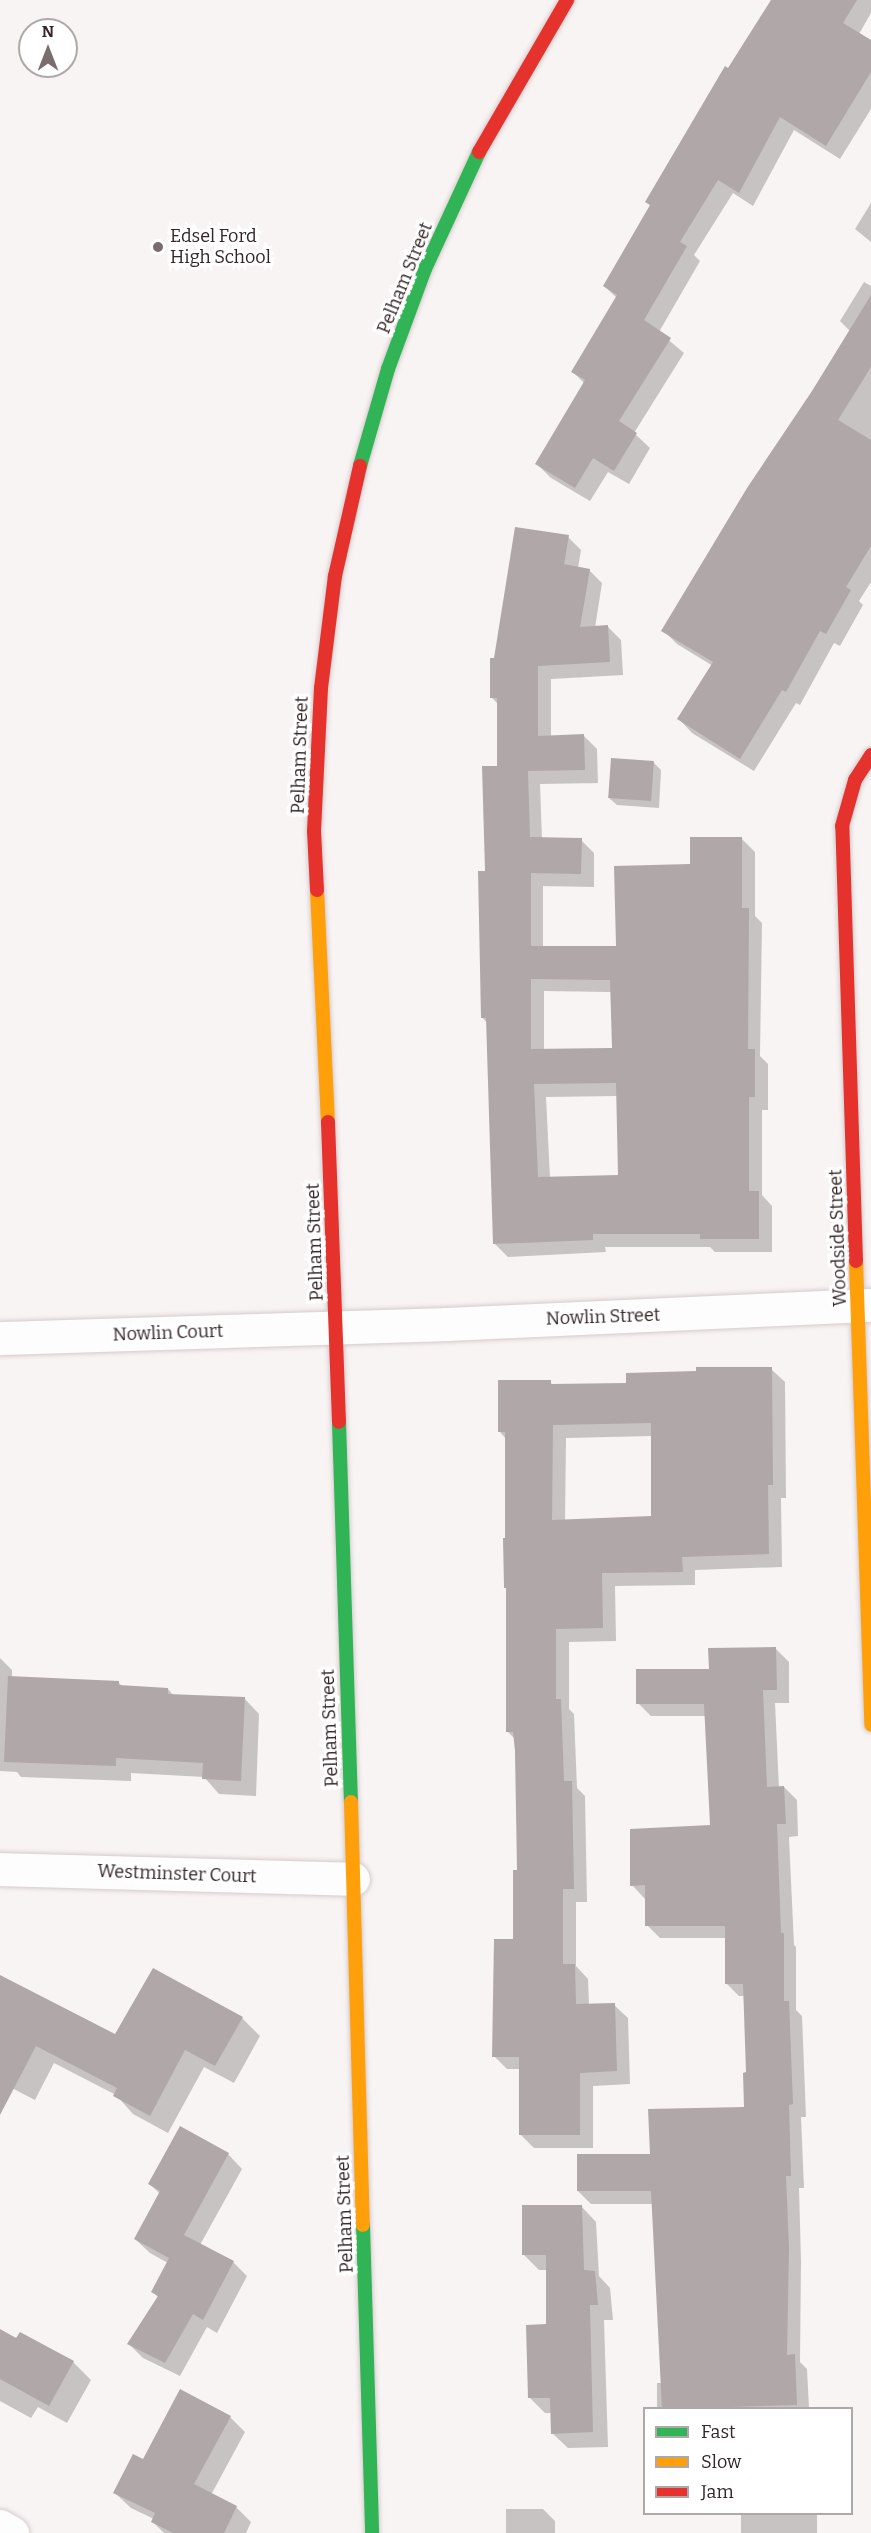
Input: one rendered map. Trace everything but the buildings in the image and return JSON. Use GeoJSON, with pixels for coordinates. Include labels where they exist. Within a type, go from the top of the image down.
{"type":"FeatureCollection","features":[{"type":"Feature","properties":{"kind":"street","name":"Pelham Street"},"geometry":{"type":"LineString","coordinates":[[372,2533],[336,1327],[314,831],[321,688],[335,576],[367,442],[388,369],[425,269],[481,148],[567,0]]}},
{"type":"Feature","properties":{"kind":"street","name":"Woodside Street"},"geometry":{"type":"LineString","coordinates":[[871,755],[855,780],[842,826],[865,1305],[871,1725]]}},
{"type":"Feature","properties":{"kind":"street","name":"Nowlin Street"},"geometry":{"type":"LineString","coordinates":[[336,1327],[865,1305]]}},
{"type":"Feature","properties":{"kind":"street","name":"Nowlin Court"},"geometry":{"type":"LineString","coordinates":[[0,1338],[336,1327]]}},
{"type":"Feature","properties":{"kind":"street","name":"Westminster Court"},"geometry":{"type":"LineString","coordinates":[[0,1869],[353,1879]]}},
{"type":"Feature","properties":{"kind":"street"},"geometry":{"type":"LineString","coordinates":[[0,2526],[12,2533]]}},
{"type":"Feature","properties":{"kind":"traffic: fast"},"geometry":{"type":"LineString","coordinates":[[360,466],[388,369],[425,269],[479,152]]}},
{"type":"Feature","properties":{"kind":"traffic: fast"},"geometry":{"type":"LineString","coordinates":[[339,1422],[351,1802]]}},
{"type":"Feature","properties":{"kind":"traffic: fast"},"geometry":{"type":"LineString","coordinates":[[363,2225],[372,2533]]}},
{"type":"Feature","properties":{"kind":"traffic: slow"},"geometry":{"type":"LineString","coordinates":[[317,890],[328,1122]]}},
{"type":"Feature","properties":{"kind":"traffic: slow"},"geometry":{"type":"LineString","coordinates":[[856,1261],[871,1725]]}},
{"type":"Feature","properties":{"kind":"traffic: slow"},"geometry":{"type":"LineString","coordinates":[[351,1802],[363,2225]]}},
{"type":"Feature","properties":{"kind":"traffic: jam"},"geometry":{"type":"LineString","coordinates":[[479,152],[567,0]]}},
{"type":"Feature","properties":{"kind":"traffic: jam"},"geometry":{"type":"LineString","coordinates":[[317,890],[314,831],[321,688],[335,576],[360,466]]}},
{"type":"Feature","properties":{"kind":"traffic: jam"},"geometry":{"type":"LineString","coordinates":[[856,1261],[842,826],[855,780],[871,755]]}},
{"type":"Feature","properties":{"kind":"traffic: jam"},"geometry":{"type":"LineString","coordinates":[[328,1122],[339,1422]]}},
{"type":"Feature","properties":{"kind":"place","name":"Edsel Ford High School"},"geometry":{"type":"Point","coordinates":[158,247]}}]}
